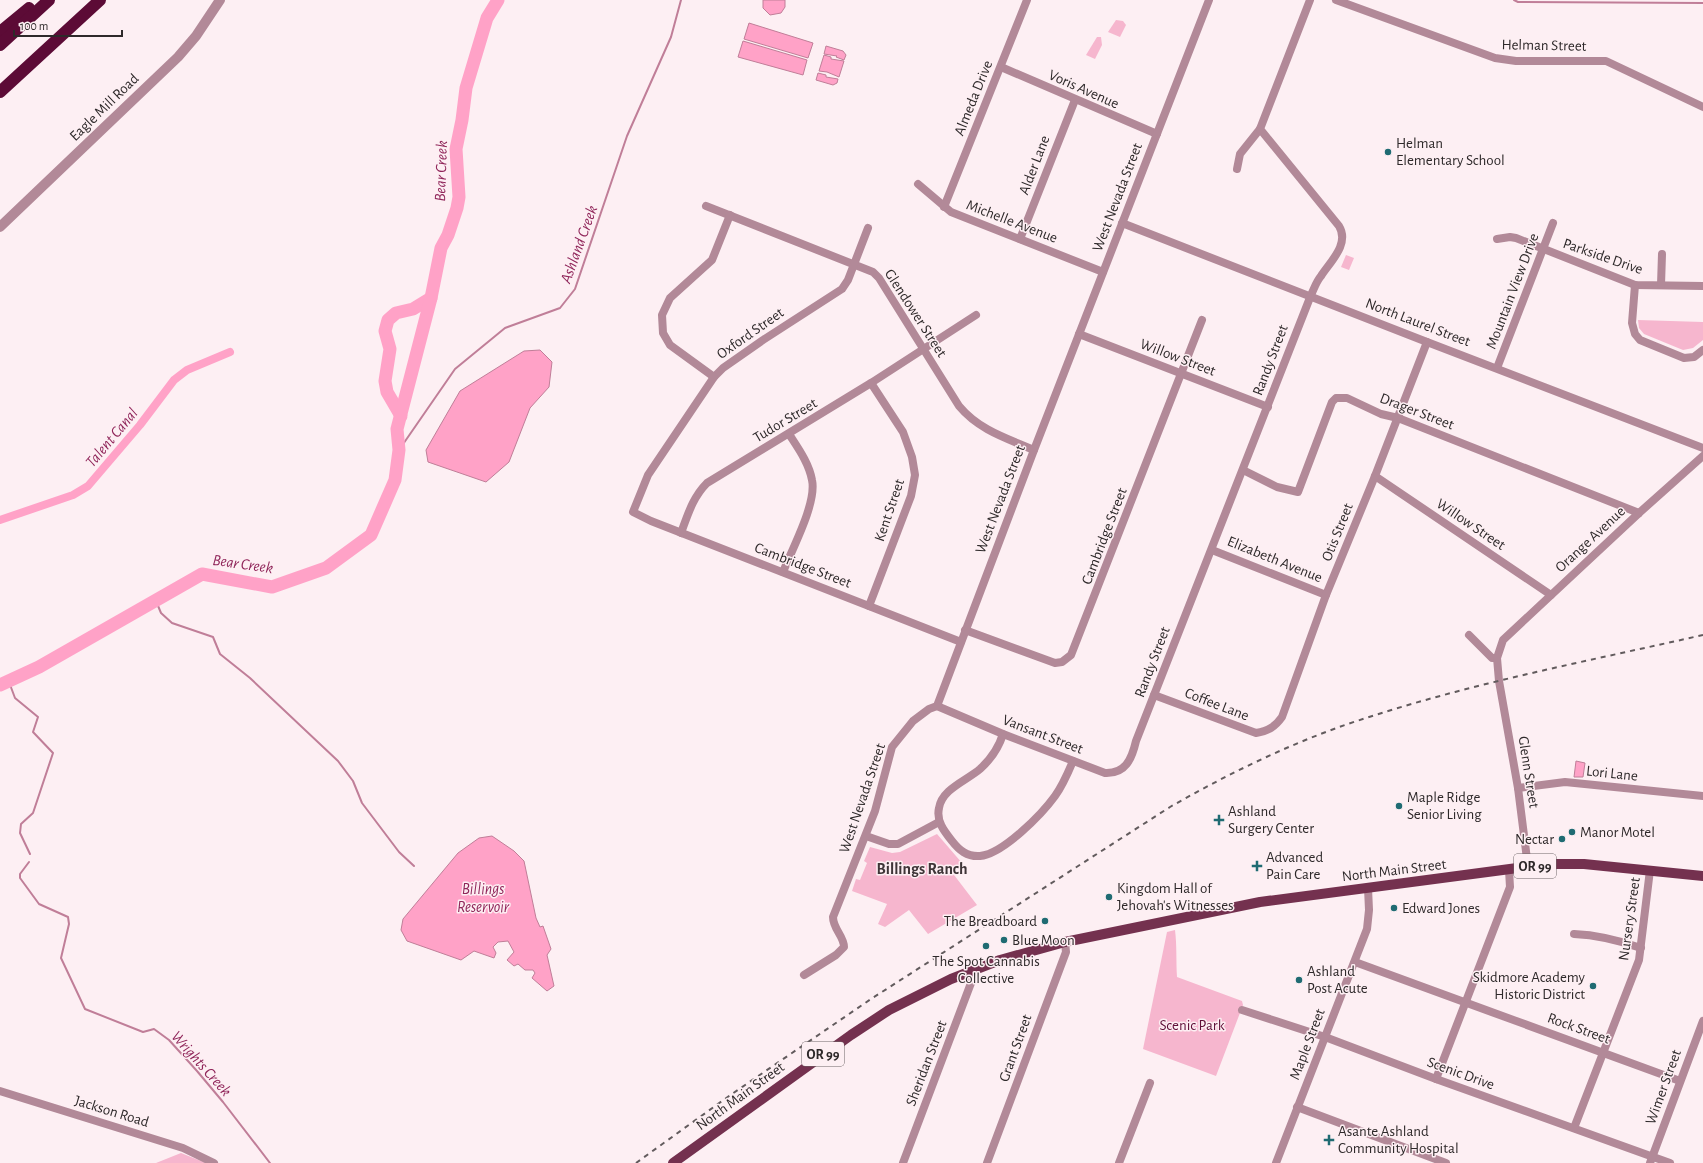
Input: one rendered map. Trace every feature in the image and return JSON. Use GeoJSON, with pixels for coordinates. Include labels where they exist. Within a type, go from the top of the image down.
{"type":"FeatureCollection","features":[{"type":"Feature","properties":{"kind":"highway"},"geometry":{"type":"LineString","coordinates":[[0,32],[40,0]]}},
{"type":"Feature","properties":{"kind":"highway"},"geometry":{"type":"LineString","coordinates":[[0,45],[49,0]]}},
{"type":"Feature","properties":{"kind":"highway"},"geometry":{"type":"LineString","coordinates":[[0,92],[100,0]]}},
{"type":"Feature","properties":{"kind":"main road","name":"North Main Street"},"geometry":{"type":"LineString","coordinates":[[673,1163],[851,1035],[889,1010],[925,991],[968,972],[1004,959],[1065,942],[1260,902],[1566,863],[1703,876]]}},
{"type":"Feature","properties":{"kind":"street","name":"Eagle Mill Road"},"geometry":{"type":"LineString","coordinates":[[0,227],[178,57],[196,36],[220,0]]}},
{"type":"Feature","properties":{"kind":"street","name":"Almeda Drive"},"geometry":{"type":"LineString","coordinates":[[944,207],[1027,0]]}},
{"type":"Feature","properties":{"kind":"street","name":"West Nevada Street"},"geometry":{"type":"LineString","coordinates":[[804,975],[836,955],[844,947],[844,943],[834,926],[833,917],[866,836],[879,797],[892,747],[913,721],[929,709],[937,706],[1034,450],[1209,0]]}},
{"type":"Feature","properties":{"kind":"street"},"geometry":{"type":"LineString","coordinates":[[1237,169],[1240,154],[1260,129],[1310,0]]}},
{"type":"Feature","properties":{"kind":"street","name":"Helman Street"},"geometry":{"type":"LineString","coordinates":[[1336,0],[1495,58],[1516,61],[1606,61],[1703,107]]}},
{"type":"Feature","properties":{"kind":"street","name":"Voris Avenue"},"geometry":{"type":"LineString","coordinates":[[1001,67],[1157,134]]}},
{"type":"Feature","properties":{"kind":"street","name":"Alder Lane"},"geometry":{"type":"LineString","coordinates":[[1020,239],[1075,100]]}},
{"type":"Feature","properties":{"kind":"street","name":"Randy Street"},"geometry":{"type":"LineString","coordinates":[[1133,755],[1136,741],[1268,407],[1310,295],[1318,280],[1338,251],[1342,234],[1339,226],[1260,129]]}},
{"type":"Feature","properties":{"kind":"street","name":"Michelle Avenue"},"geometry":{"type":"LineString","coordinates":[[918,184],[951,212],[1103,272]]}},
{"type":"Feature","properties":{"kind":"street","name":"Glendower Street"},"geometry":{"type":"LineString","coordinates":[[706,206],[873,272],[879,278],[967,416],[990,432],[1034,450]]}},
{"type":"Feature","properties":{"kind":"street"},"geometry":{"type":"LineString","coordinates":[[714,377],[670,345],[663,333],[662,315],[670,298],[712,260],[730,215]]}},
{"type":"Feature","properties":{"kind":"street","name":"North Laurel Street"},"geometry":{"type":"LineString","coordinates":[[1122,223],[1703,448]]}},
{"type":"Feature","properties":{"kind":"street","name":"Mountain View Drive"},"geometry":{"type":"LineString","coordinates":[[1497,368],[1553,223]]}},
{"type":"Feature","properties":{"kind":"street","name":"Oxford Street"},"geometry":{"type":"LineString","coordinates":[[656,523],[633,512],[638,495],[648,475],[714,377],[733,360],[842,289],[854,265],[868,228]]}},
{"type":"Feature","properties":{"kind":"street","name":"Parkside Drive"},"geometry":{"type":"LineString","coordinates":[[1497,239],[1510,237],[1636,285],[1703,286]]}},
{"type":"Feature","properties":{"kind":"street"},"geometry":{"type":"LineString","coordinates":[[1661,285],[1662,254]]}},
{"type":"Feature","properties":{"kind":"street"},"geometry":{"type":"LineString","coordinates":[[1636,285],[1632,323],[1635,334],[1640,340],[1684,358],[1694,357],[1703,350]]}},
{"type":"Feature","properties":{"kind":"street","name":"Tudor Street"},"geometry":{"type":"LineString","coordinates":[[681,533],[691,505],[701,489],[707,483],[871,383],[976,315]]}},
{"type":"Feature","properties":{"kind":"street","name":"Cambridge Street"},"geometry":{"type":"LineString","coordinates":[[965,630],[1055,663],[1062,662],[1071,655],[1202,320]]}},
{"type":"Feature","properties":{"kind":"street","name":"Willow Street"},"geometry":{"type":"LineString","coordinates":[[1079,334],[1268,407]]}},
{"type":"Feature","properties":{"kind":"street","name":"Otis Street"},"geometry":{"type":"LineString","coordinates":[[1270,730],[1277,724],[1282,716],[1326,595],[1376,476],[1427,342]]}},
{"type":"Feature","properties":{"kind":"street","name":"Kent Street"},"geometry":{"type":"LineString","coordinates":[[869,606],[911,496],[915,475],[912,457],[903,432],[871,383]]}},
{"type":"Feature","properties":{"kind":"street","name":"Drager Street"},"geometry":{"type":"LineString","coordinates":[[1243,470],[1254,474],[1277,487],[1298,492],[1332,402],[1336,398],[1341,397],[1358,402],[1381,414],[1398,418],[1639,513]]}},
{"type":"Feature","properties":{"kind":"street"},"geometry":{"type":"LineString","coordinates":[[783,572],[812,498],[813,484],[804,457],[789,434]]}},
{"type":"Feature","properties":{"kind":"street","name":"Orange Avenue"},"geometry":{"type":"LineString","coordinates":[[1497,658],[1503,640],[1639,513],[1703,456]]}},
{"type":"Feature","properties":{"kind":"street","name":"Willow Street"},"geometry":{"type":"LineString","coordinates":[[1376,476],[1551,595]]}},
{"type":"Feature","properties":{"kind":"street","name":"Cambridge Street"},"geometry":{"type":"LineString","coordinates":[[656,523],[961,642]]}},
{"type":"Feature","properties":{"kind":"street","name":"Elizabeth Avenue"},"geometry":{"type":"LineString","coordinates":[[1212,550],[1326,595]]}},
{"type":"Feature","properties":{"kind":"street"},"geometry":{"type":"LineString","coordinates":[[1468,635],[1492,658],[1497,658]]}},
{"type":"Feature","properties":{"kind":"street","name":"Glenn Street"},"geometry":{"type":"LineString","coordinates":[[1497,658],[1518,788],[1528,867]]}},
{"type":"Feature","properties":{"kind":"street","name":"Coffee Lane"},"geometry":{"type":"LineString","coordinates":[[1154,695],[1249,731],[1256,733],[1270,730]]}},
{"type":"Feature","properties":{"kind":"street","name":"Vansant Street"},"geometry":{"type":"LineString","coordinates":[[937,706],[1003,734],[1105,773],[1112,773],[1125,767],[1133,755]]}},
{"type":"Feature","properties":{"kind":"street"},"geometry":{"type":"LineString","coordinates":[[1003,734],[999,745],[986,763],[943,797],[938,811],[939,822],[962,852],[974,856],[988,854],[1012,839],[1035,820],[1055,795],[1073,761]]}},
{"type":"Feature","properties":{"kind":"street","name":"Lori Lane"},"geometry":{"type":"LineString","coordinates":[[1518,788],[1565,782],[1703,796]]}},
{"type":"Feature","properties":{"kind":"street"},"geometry":{"type":"LineString","coordinates":[[866,836],[888,844],[898,844],[939,822]]}},
{"type":"Feature","properties":{"kind":"street"},"geometry":{"type":"LineString","coordinates":[[1436,1079],[1510,887],[1509,870]]}},
{"type":"Feature","properties":{"kind":"street","name":"Nursery Street"},"geometry":{"type":"LineString","coordinates":[[1574,1128],[1635,975],[1641,948],[1650,870]]}},
{"type":"Feature","properties":{"kind":"street","name":"Maple Street"},"geometry":{"type":"LineString","coordinates":[[1276,1163],[1355,962],[1369,919],[1368,888]]}},
{"type":"Feature","properties":{"kind":"street"},"geometry":{"type":"LineString","coordinates":[[1574,934],[1613,938],[1641,948]]}},
{"type":"Feature","properties":{"kind":"street","name":"Grant Street"},"geometry":{"type":"LineString","coordinates":[[987,1163],[1066,952],[1065,942]]}},
{"type":"Feature","properties":{"kind":"street","name":"Rock Street"},"geometry":{"type":"LineString","coordinates":[[1355,962],[1680,1081]]}},
{"type":"Feature","properties":{"kind":"street","name":"Sheridan Street"},"geometry":{"type":"LineString","coordinates":[[903,1163],[971,983],[968,972]]}},
{"type":"Feature","properties":{"kind":"street","name":"Scenic Drive"},"geometry":{"type":"LineString","coordinates":[[1242,1010],[1325,1037],[1436,1079],[1574,1128],[1651,1160],[1670,1163]]}},
{"type":"Feature","properties":{"kind":"street","name":"Wimer Street"},"geometry":{"type":"LineString","coordinates":[[1651,1160],[1703,1021]]}},
{"type":"Feature","properties":{"kind":"street"},"geometry":{"type":"LineString","coordinates":[[1119,1163],[1150,1082]]}},
{"type":"Feature","properties":{"kind":"street","name":"Jackson Road"},"geometry":{"type":"LineString","coordinates":[[0,1091],[183,1148],[214,1163]]}},
{"type":"Feature","properties":{"kind":"street"},"geometry":{"type":"LineString","coordinates":[[1297,1107],[1446,1163]]}},
{"type":"Feature","properties":{"kind":"green space"},"geometry":{"type":"Polygon","coordinates":[[[1116,20],[1123,21],[1126,25],[1120,37],[1108,32],[1116,20]]]}},
{"type":"Feature","properties":{"kind":"green space"},"geometry":{"type":"Polygon","coordinates":[[[1097,37],[1101,37],[1102,45],[1095,59],[1086,55],[1097,37]]]}},
{"type":"Feature","properties":{"kind":"green space"},"geometry":{"type":"Polygon","coordinates":[[[1346,255],[1354,258],[1349,270],[1341,267],[1346,255]]]}},
{"type":"Feature","properties":{"kind":"green space"},"geometry":{"type":"Polygon","coordinates":[[[1638,320],[1703,322],[1703,340],[1693,348],[1683,350],[1644,334],[1639,328],[1638,320]]]}},
{"type":"Feature","properties":{"kind":"green space"},"geometry":{"type":"Polygon","coordinates":[[[937,834],[962,863],[951,871],[977,905],[928,934],[909,910],[885,927],[878,924],[887,904],[852,891],[856,879],[860,880],[867,863],[864,861],[870,847],[892,853],[900,852],[937,834]]]}},
{"type":"Feature","properties":{"kind":"green space","name":"Scenic Park"},"geometry":{"type":"Polygon","coordinates":[[[1175,930],[1177,977],[1242,1001],[1243,1005],[1216,1076],[1143,1049],[1167,932],[1175,930]]]}},
{"type":"Feature","properties":{"kind":"green space"},"geometry":{"type":"Polygon","coordinates":[[[181,1153],[206,1163],[156,1163],[181,1153]]]}},
{"type":"Feature","properties":{"kind":"water"},"geometry":{"type":"Polygon","coordinates":[[[763,0],[785,0],[785,7],[781,13],[770,15],[763,8],[763,0]]]}},
{"type":"Feature","properties":{"kind":"water"},"geometry":{"type":"Polygon","coordinates":[[[749,23],[813,43],[808,58],[744,39],[749,23]]]}},
{"type":"Feature","properties":{"kind":"water"},"geometry":{"type":"Polygon","coordinates":[[[743,41],[807,60],[803,75],[738,57],[743,41]]]}},
{"type":"Feature","properties":{"kind":"water"},"geometry":{"type":"Polygon","coordinates":[[[826,46],[843,51],[846,55],[844,60],[836,57],[837,56],[824,54],[826,46]]]}},
{"type":"Feature","properties":{"kind":"water"},"geometry":{"type":"Polygon","coordinates":[[[824,55],[831,57],[831,59],[844,61],[839,77],[827,72],[819,71],[824,55]]]}},
{"type":"Feature","properties":{"kind":"water"},"geometry":{"type":"Polygon","coordinates":[[[818,73],[826,75],[826,77],[838,79],[837,83],[833,85],[816,80],[818,73]]]}},
{"type":"Feature","properties":{"kind":"water"},"geometry":{"type":"Polygon","coordinates":[[[540,350],[552,362],[549,387],[530,408],[509,462],[486,482],[428,462],[426,450],[460,391],[524,351],[540,350]]]}},
{"type":"Feature","properties":{"kind":"water"},"geometry":{"type":"Polygon","coordinates":[[[1576,761],[1585,763],[1583,777],[1574,777],[1576,761]]]}},
{"type":"Feature","properties":{"kind":"water","name":"Billings Reservoir"},"geometry":{"type":"Polygon","coordinates":[[[492,836],[514,851],[524,861],[536,918],[540,927],[543,926],[551,949],[547,955],[554,986],[547,991],[532,978],[535,973],[533,970],[525,970],[518,964],[514,966],[507,960],[514,952],[508,941],[498,942],[493,947],[496,953],[494,958],[474,951],[461,960],[407,941],[401,930],[403,919],[458,853],[479,838],[492,836]]]}},
{"type":"Feature","properties":{"kind":"waterway","name":"Bear Creek"},"geometry":{"type":"LineString","coordinates":[[0,685],[39,667],[202,574],[272,587],[326,568],[371,535],[395,480],[399,450],[397,429],[431,298],[441,248],[448,235],[457,208],[459,197],[456,149],[462,120],[466,88],[487,18],[498,0]]}},
{"type":"Feature","properties":{"kind":"waterway","name":"Ashland Creek"},"geometry":{"type":"LineString","coordinates":[[399,450],[455,369],[505,328],[560,308],[575,289],[627,136],[671,37],[681,0]]}},
{"type":"Feature","properties":{"kind":"waterway","name":"Ashland Creek"},"geometry":{"type":"LineString","coordinates":[[1514,0],[1518,2],[1703,3]]}},
{"type":"Feature","properties":{"kind":"waterway","name":"Bear Creek"},"geometry":{"type":"LineString","coordinates":[[401,416],[387,392],[385,381],[390,349],[385,331],[388,320],[396,313],[413,309],[431,298]]}},
{"type":"Feature","properties":{"kind":"waterway","name":"Talent Canal"},"geometry":{"type":"LineString","coordinates":[[0,520],[73,495],[88,486],[140,425],[174,380],[187,370],[230,352]]}},
{"type":"Feature","properties":{"kind":"waterway"},"geometry":{"type":"LineString","coordinates":[[156,601],[161,613],[172,623],[213,637],[220,654],[250,678],[338,761],[353,781],[362,803],[399,852],[414,866]]}},
{"type":"Feature","properties":{"kind":"waterway","name":"Wrights Creek"},"geometry":{"type":"LineString","coordinates":[[9,682],[15,698],[38,717],[33,732],[53,753],[33,813],[21,824],[20,833],[30,854]]}},
{"type":"Feature","properties":{"kind":"waterway","name":"Wrights Creek"},"geometry":{"type":"LineString","coordinates":[[29,862],[20,874],[20,878],[39,904],[68,917],[69,924],[61,958],[85,1009],[143,1032],[154,1029],[169,1040],[223,1102],[270,1163]]}},
{"type":"Feature","properties":{"kind":"railway"},"geometry":{"type":"LineString","coordinates":[[636,1163],[729,1096],[871,999],[1170,807],[1234,773],[1300,742],[1323,733],[1433,698],[1523,675],[1703,635]]}},
{"type":"Feature","properties":{"kind":"place","name":"Helman Elementary School"},"geometry":{"type":"Point","coordinates":[1388,152]}},
{"type":"Feature","properties":{"kind":"place","name":"Maple Ridge Senior Living"},"geometry":{"type":"Point","coordinates":[1399,806]}},
{"type":"Feature","properties":{"kind":"place","name":"Ashland Surgery Center"},"geometry":{"type":"Point","coordinates":[1219,820]}},
{"type":"Feature","properties":{"kind":"place","name":"Manor Motel"},"geometry":{"type":"Point","coordinates":[1572,832]}},
{"type":"Feature","properties":{"kind":"place","name":"Nectar"},"geometry":{"type":"Point","coordinates":[1562,839]}},
{"type":"Feature","properties":{"kind":"place","name":"Advanced Pain Care"},"geometry":{"type":"Point","coordinates":[1257,866]}},
{"type":"Feature","properties":{"kind":"place","name":"Kingdom Hall of Jehovah's Witnesses"},"geometry":{"type":"Point","coordinates":[1109,897]}},
{"type":"Feature","properties":{"kind":"place","name":"Edward Jones"},"geometry":{"type":"Point","coordinates":[1394,908]}},
{"type":"Feature","properties":{"kind":"place","name":"The Breadboard"},"geometry":{"type":"Point","coordinates":[1045,921]}},
{"type":"Feature","properties":{"kind":"place","name":"Blue Moon"},"geometry":{"type":"Point","coordinates":[1004,940]}},
{"type":"Feature","properties":{"kind":"place","name":"The Spot Cannabis Collective"},"geometry":{"type":"Point","coordinates":[986,946]}},
{"type":"Feature","properties":{"kind":"place","name":"Ashland Post Acute"},"geometry":{"type":"Point","coordinates":[1299,980]}},
{"type":"Feature","properties":{"kind":"place","name":"Skidmore Academy Historic District"},"geometry":{"type":"Point","coordinates":[1593,986]}},
{"type":"Feature","properties":{"kind":"place","name":"Asante Ashland Community Hospital"},"geometry":{"type":"Point","coordinates":[1329,1140]}},
{"type":"Feature","properties":{"kind":"district","name":"Billings Ranch"},"geometry":{"type":"Point","coordinates":[922,868]}}]}
